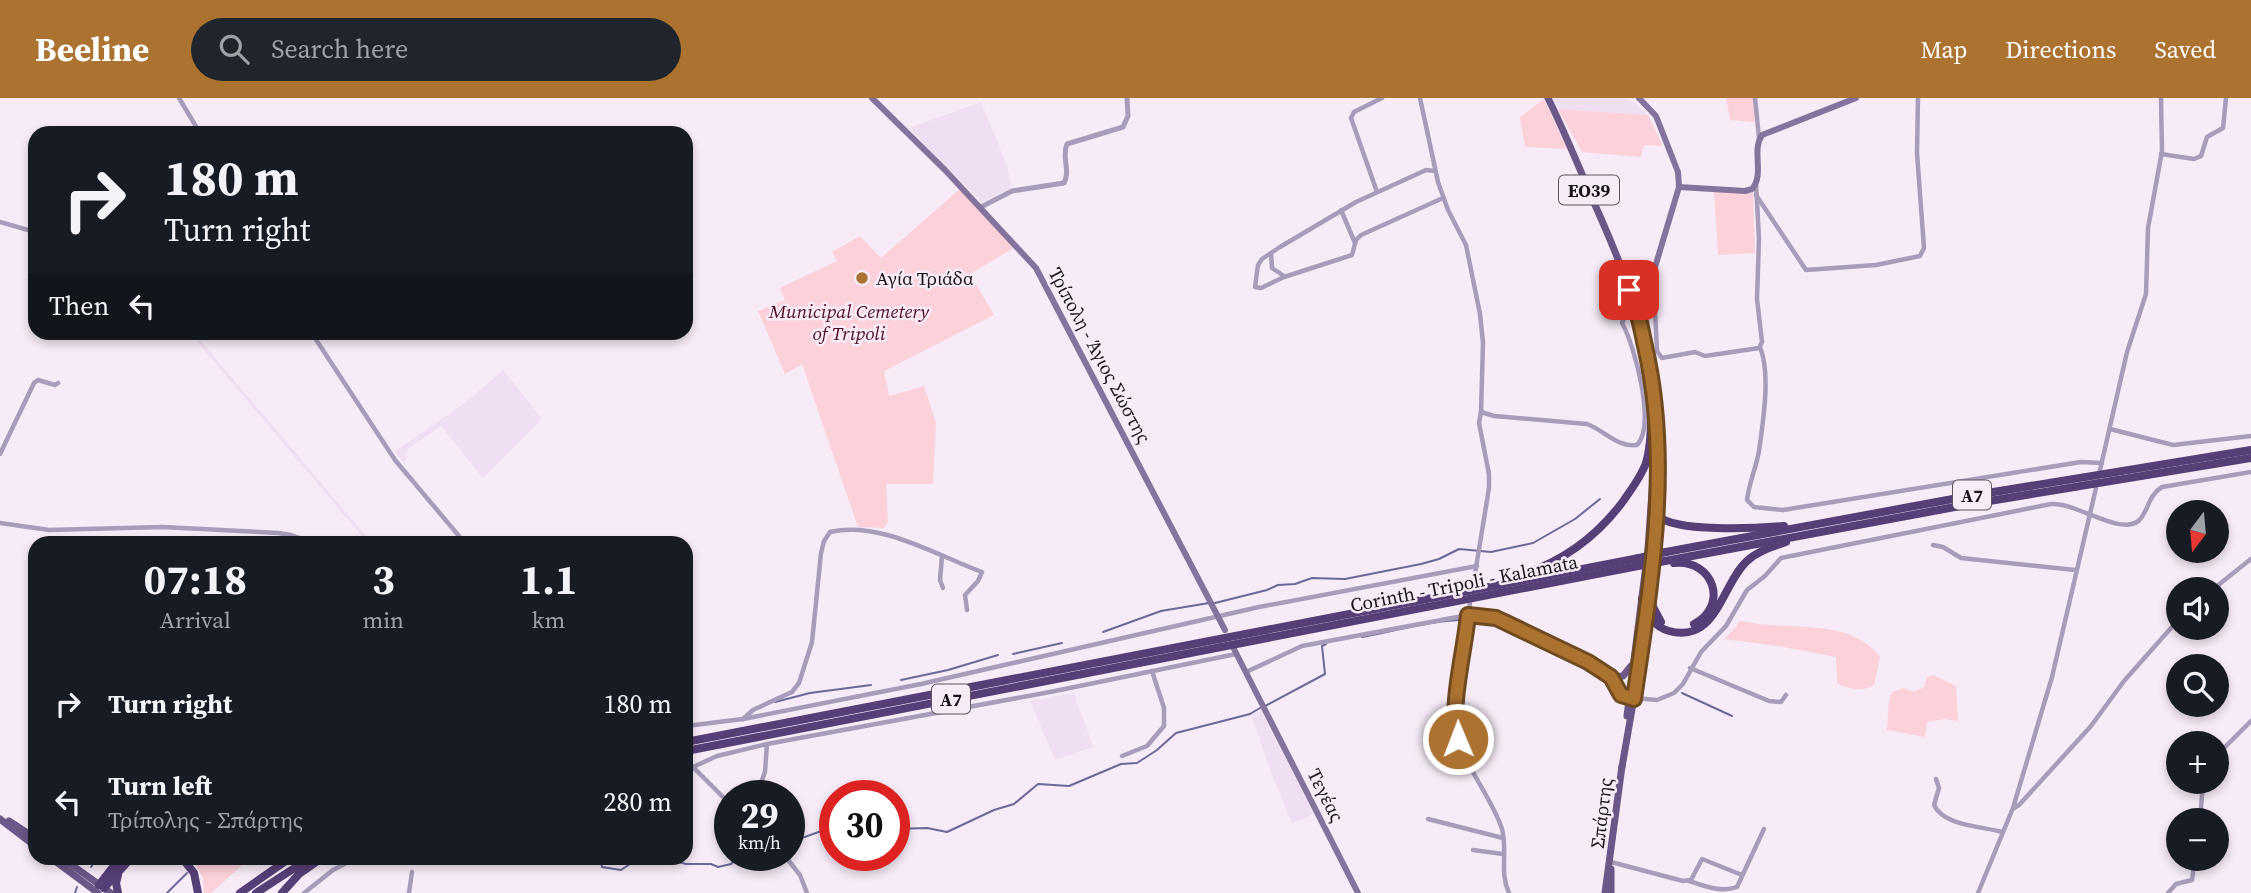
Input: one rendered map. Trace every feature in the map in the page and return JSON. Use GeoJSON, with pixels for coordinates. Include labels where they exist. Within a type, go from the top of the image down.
{"type":"FeatureCollection","features":[{"type":"Feature","properties":{"kind":"highway"},"geometry":{"type":"LineString","coordinates":[[1499,583],[1556,561],[1584,543],[1607,522],[1643,472],[1650,444],[1651,409]]}},
{"type":"Feature","properties":{"kind":"highway","name":"Corinth - Tripoli - Kalamata"},"geometry":{"type":"LineString","coordinates":[[693,750],[1638,562],[1651,563],[1829,522],[1982,493],[2251,450]]}},
{"type":"Feature","properties":{"kind":"highway","name":"Corinth - Tripoli - Kalamata"},"geometry":{"type":"LineString","coordinates":[[693,741],[1499,583],[1665,559],[1971,504],[2251,458]]}},
{"type":"Feature","properties":{"kind":"highway"},"geometry":{"type":"LineString","coordinates":[[1657,515],[1670,524],[1695,527],[1766,527],[1829,522]]}},
{"type":"Feature","properties":{"kind":"highway"},"geometry":{"type":"LineString","coordinates":[[1642,599],[1653,620],[1667,630],[1681,632],[1696,629],[1714,616],[1734,576],[1752,558],[1769,548],[1812,533]]}},
{"type":"Feature","properties":{"kind":"highway"},"geometry":{"type":"LineString","coordinates":[[1650,585],[1654,612],[1666,624],[1684,627],[1700,621],[1706,615],[1713,602],[1711,580],[1704,571],[1687,563],[1665,559]]}},
{"type":"Feature","properties":{"kind":"highway"},"geometry":{"type":"LineString","coordinates":[[100,891],[116,865]]}},
{"type":"Feature","properties":{"kind":"highway"},"geometry":{"type":"LineString","coordinates":[[100,891],[125,865]]}},
{"type":"Feature","properties":{"kind":"highway"},"geometry":{"type":"LineString","coordinates":[[188,865],[194,873],[198,893]]}},
{"type":"Feature","properties":{"kind":"highway"},"geometry":{"type":"LineString","coordinates":[[240,893],[280,865]]}},
{"type":"Feature","properties":{"kind":"highway"},"geometry":{"type":"LineString","coordinates":[[256,893],[299,865]]}},
{"type":"Feature","properties":{"kind":"highway"},"geometry":{"type":"LineString","coordinates":[[282,893],[299,874],[312,865]]}},
{"type":"Feature","properties":{"kind":"highway"},"geometry":{"type":"LineString","coordinates":[[118,893],[116,883],[120,871]]}},
{"type":"Feature","properties":{"kind":"main road","name":"Τρίπολη - Άγιος Σώστης"},"geometry":{"type":"LineString","coordinates":[[872,98],[981,207],[1041,275],[1225,630]]}},
{"type":"Feature","properties":{"kind":"main road","name":"ΕΟ39"},"geometry":{"type":"LineString","coordinates":[[1548,98],[1609,233],[1628,286],[1649,365],[1656,413],[1657,515],[1650,585],[1631,699]]}},
{"type":"Feature","properties":{"kind":"main road"},"geometry":{"type":"LineString","coordinates":[[1637,318],[1646,283],[1651,278],[1679,187],[1677,165],[1661,127],[1653,111],[1639,98]]}},
{"type":"Feature","properties":{"kind":"main road"},"geometry":{"type":"LineString","coordinates":[[1679,187],[1745,191],[1756,184],[1759,139],[1776,128],[1856,98]]}},
{"type":"Feature","properties":{"kind":"main road"},"geometry":{"type":"LineString","coordinates":[[1628,286],[1649,272],[1655,264]]}},
{"type":"Feature","properties":{"kind":"main road"},"geometry":{"type":"LineString","coordinates":[[1638,279],[1646,283]]}},
{"type":"Feature","properties":{"kind":"main road"},"geometry":{"type":"LineString","coordinates":[[1628,286],[1646,283]]}},
{"type":"Feature","properties":{"kind":"main road","name":"ΕΟ39"},"geometry":{"type":"LineString","coordinates":[[1628,286],[1629,299],[1637,318],[1647,376],[1651,409],[1653,491],[1631,699]]}},
{"type":"Feature","properties":{"kind":"main road"},"geometry":{"type":"LineString","coordinates":[[1235,651],[1246,672]]}},
{"type":"Feature","properties":{"kind":"main road"},"geometry":{"type":"LineString","coordinates":[[1611,677],[1623,676],[1633,662]]}},
{"type":"Feature","properties":{"kind":"main road","name":"Τεγέας"},"geometry":{"type":"LineString","coordinates":[[1246,672],[1356,893]]}},
{"type":"Feature","properties":{"kind":"main road","name":"Σπάρτης"},"geometry":{"type":"LineString","coordinates":[[1605,893],[1631,699]]}},
{"type":"Feature","properties":{"kind":"main road"},"geometry":{"type":"LineString","coordinates":[[0,817],[28,834]]}},
{"type":"Feature","properties":{"kind":"main road"},"geometry":{"type":"LineString","coordinates":[[0,817],[28,840]]}},
{"type":"Feature","properties":{"kind":"main road","name":"Σπάρτης"},"geometry":{"type":"LineString","coordinates":[[1611,862],[1611,893]]}},
{"type":"Feature","properties":{"kind":"main road"},"geometry":{"type":"LineString","coordinates":[[61,865],[100,891]]}},
{"type":"Feature","properties":{"kind":"main road"},"geometry":{"type":"LineString","coordinates":[[70,865],[100,891]]}},
{"type":"Feature","properties":{"kind":"street"},"geometry":{"type":"LineString","coordinates":[[179,98],[196,126]]}},
{"type":"Feature","properties":{"kind":"street"},"geometry":{"type":"LineString","coordinates":[[981,207],[1012,191],[1064,183],[1068,174],[1064,153],[1067,145],[1123,127],[1128,116],[1127,98]]}},
{"type":"Feature","properties":{"kind":"street"},"geometry":{"type":"LineString","coordinates":[[1377,192],[1351,118],[1354,112],[1382,98]]}},
{"type":"Feature","properties":{"kind":"street"},"geometry":{"type":"LineString","coordinates":[[1420,98],[1443,198],[1466,245],[1480,314],[1483,343],[1479,423],[1489,474],[1489,488],[1474,580]]}},
{"type":"Feature","properties":{"kind":"street"},"geometry":{"type":"LineString","coordinates":[[1755,98],[1759,139]]}},
{"type":"Feature","properties":{"kind":"street"},"geometry":{"type":"LineString","coordinates":[[1756,195],[1806,270],[1876,264],[1920,256],[1924,248],[1917,153],[1918,98]]}},
{"type":"Feature","properties":{"kind":"street"},"geometry":{"type":"LineString","coordinates":[[2100,470],[2127,352],[2146,294],[2148,228],[2161,154],[2161,98]]}},
{"type":"Feature","properties":{"kind":"street"},"geometry":{"type":"LineString","coordinates":[[2161,154],[2194,159],[2200,156],[2207,138],[2223,128],[2226,98]]}},
{"type":"Feature","properties":{"kind":"street"},"geometry":{"type":"LineString","coordinates":[[1436,171],[1426,170],[1377,192],[1341,210],[1270,253],[1258,265],[1255,287],[1261,288],[1284,276],[1349,256],[1354,252],[1358,237],[1367,231],[1443,198]]}},
{"type":"Feature","properties":{"kind":"street"},"geometry":{"type":"LineString","coordinates":[[1756,184],[1759,239],[1757,299],[1762,342],[1760,346],[1765,368],[1759,453],[1747,500],[1754,507],[1783,510],[2081,462],[2102,463]]}},
{"type":"Feature","properties":{"kind":"street"},"geometry":{"type":"LineString","coordinates":[[1341,210],[1355,244]]}},
{"type":"Feature","properties":{"kind":"street"},"geometry":{"type":"LineString","coordinates":[[0,222],[28,230]]}},
{"type":"Feature","properties":{"kind":"street"},"geometry":{"type":"LineString","coordinates":[[1270,253],[1272,268],[1284,276]]}},
{"type":"Feature","properties":{"kind":"street"},"geometry":{"type":"LineString","coordinates":[[1481,412],[1494,416],[1587,424],[1621,444],[1637,444],[1645,430],[1631,343],[1622,323],[1629,299]]}},
{"type":"Feature","properties":{"kind":"street"},"geometry":{"type":"LineString","coordinates":[[1642,300],[1652,304],[1656,310],[1657,351],[1662,358],[1695,352],[1705,356],[1741,349],[1755,350],[1760,346]]}},
{"type":"Feature","properties":{"kind":"street"},"geometry":{"type":"LineString","coordinates":[[1625,317],[1637,318]]}},
{"type":"Feature","properties":{"kind":"street"},"geometry":{"type":"LineString","coordinates":[[316,340],[395,460],[459,536]]}},
{"type":"Feature","properties":{"kind":"street"},"geometry":{"type":"LineString","coordinates":[[0,454],[34,383],[37,380],[58,383]]}},
{"type":"Feature","properties":{"kind":"street"},"geometry":{"type":"LineString","coordinates":[[2110,429],[2172,445],[2251,436]]}},
{"type":"Feature","properties":{"kind":"street"},"geometry":{"type":"LineString","coordinates":[[1246,672],[1302,646],[1468,616],[1496,618],[1588,662],[1611,677],[1621,695],[1631,699],[1657,700],[1668,696],[1683,684],[1690,668],[1726,625],[1747,590],[1785,556],[2051,504],[2066,505],[2130,525],[2142,517],[2153,494],[2162,487],[2251,472]]}},
{"type":"Feature","properties":{"kind":"street"},"geometry":{"type":"LineString","coordinates":[[1978,893],[2013,808],[2052,677],[2096,488]]}},
{"type":"Feature","properties":{"kind":"street"},"geometry":{"type":"LineString","coordinates":[[0,523],[49,530],[162,527],[292,536]]}},
{"type":"Feature","properties":{"kind":"street"},"geometry":{"type":"LineString","coordinates":[[743,719],[753,710],[792,692],[802,676],[812,642],[821,553],[828,534],[835,531],[883,534],[982,572],[976,584],[965,595],[967,610]]}},
{"type":"Feature","properties":{"kind":"street"},"geometry":{"type":"LineString","coordinates":[[1933,545],[1943,547],[1958,558],[2075,570]]}},
{"type":"Feature","properties":{"kind":"street"},"geometry":{"type":"LineString","coordinates":[[942,556],[940,580],[943,588]]}},
{"type":"Feature","properties":{"kind":"street"},"geometry":{"type":"LineString","coordinates":[[2228,577],[2251,559]]}},
{"type":"Feature","properties":{"kind":"street"},"geometry":{"type":"LineString","coordinates":[[693,725],[743,719],[957,676],[1217,616],[1477,566]]}},
{"type":"Feature","properties":{"kind":"street"},"geometry":{"type":"LineString","coordinates":[[1470,603],[1455,731],[1501,828],[1503,874],[1509,893]]}},
{"type":"Feature","properties":{"kind":"street"},"geometry":{"type":"LineString","coordinates":[[2013,808],[2060,763],[2124,681],[2166,634]]}},
{"type":"Feature","properties":{"kind":"street"},"geometry":{"type":"LineString","coordinates":[[714,788],[693,767],[717,757],[767,744],[1038,694],[1235,651]]}},
{"type":"Feature","properties":{"kind":"street"},"geometry":{"type":"LineString","coordinates":[[1690,668],[1769,701],[1781,702],[1786,695]]}},
{"type":"Feature","properties":{"kind":"street"},"geometry":{"type":"LineString","coordinates":[[1122,756],[1147,746],[1164,726],[1164,708],[1152,671]]}},
{"type":"Feature","properties":{"kind":"street"},"geometry":{"type":"LineString","coordinates":[[2229,743],[2251,721]]}},
{"type":"Feature","properties":{"kind":"street"},"geometry":{"type":"LineString","coordinates":[[762,780],[767,744]]}},
{"type":"Feature","properties":{"kind":"street"},"geometry":{"type":"LineString","coordinates":[[1937,779],[1939,788],[1934,805],[1939,813],[1952,820],[2002,832]]}},
{"type":"Feature","properties":{"kind":"street"},"geometry":{"type":"LineString","coordinates":[[1428,819],[1503,838]]}},
{"type":"Feature","properties":{"kind":"street"},"geometry":{"type":"LineString","coordinates":[[1611,862],[1716,890],[1732,890],[1737,887],[1764,829]]}},
{"type":"Feature","properties":{"kind":"street"},"geometry":{"type":"LineString","coordinates":[[1473,850],[1503,854]]}},
{"type":"Feature","properties":{"kind":"street"},"geometry":{"type":"LineString","coordinates":[[1689,881],[1702,859],[1742,875]]}},
{"type":"Feature","properties":{"kind":"street"},"geometry":{"type":"LineString","coordinates":[[304,893],[343,865]]}},
{"type":"Feature","properties":{"kind":"street"},"geometry":{"type":"LineString","coordinates":[[796,871],[807,893]]}},
{"type":"Feature","properties":{"kind":"street"},"geometry":{"type":"LineString","coordinates":[[2168,893],[2176,884],[2192,880],[2193,871]]}},
{"type":"Feature","properties":{"kind":"street"},"geometry":{"type":"LineString","coordinates":[[409,893],[412,872]]}},
{"type":"Feature","properties":{"kind":"shaded area"},"geometry":{"type":"Polygon","coordinates":[[[1553,98],[1623,98],[1634,102],[1648,115],[1558,109],[1553,98]]]}},
{"type":"Feature","properties":{"kind":"shaded area"},"geometry":{"type":"Polygon","coordinates":[[[981,102],[1007,165],[1011,188],[982,202],[909,128],[981,102]]]}},
{"type":"Feature","properties":{"kind":"shaded area"},"geometry":{"type":"Polygon","coordinates":[[[196,340],[200,340],[366,536],[362,536],[196,340]]]}},
{"type":"Feature","properties":{"kind":"shaded area"},"geometry":{"type":"Polygon","coordinates":[[[503,370],[542,419],[483,478],[441,426],[408,449],[405,465],[395,451],[465,403],[503,370]]]}},
{"type":"Feature","properties":{"kind":"shaded area"},"geometry":{"type":"Polygon","coordinates":[[[1074,693],[1093,747],[1055,760],[1030,701],[1074,693]]]}},
{"type":"Feature","properties":{"kind":"shaded area"},"geometry":{"type":"Polygon","coordinates":[[[1263,710],[1313,814],[1292,823],[1251,715],[1263,710]]]}},
{"type":"Feature","properties":{"kind":"green space"},"geometry":{"type":"Polygon","coordinates":[[[1726,98],[1753,98],[1755,122],[1730,120],[1726,98]]]}},
{"type":"Feature","properties":{"kind":"green space"},"geometry":{"type":"Polygon","coordinates":[[[1544,99],[1567,149],[1525,147],[1520,117],[1544,99]]]}},
{"type":"Feature","properties":{"kind":"green space"},"geometry":{"type":"Polygon","coordinates":[[[1558,109],[1648,115],[1663,146],[1644,145],[1641,157],[1582,152],[1558,109]]]}},
{"type":"Feature","properties":{"kind":"green space","name":"Municipal Cemetery of Tripoli"},"geometry":{"type":"Polygon","coordinates":[[[961,188],[1017,246],[970,274],[994,315],[884,371],[889,396],[924,386],[936,423],[933,484],[886,484],[888,522],[884,528],[858,527],[802,364],[785,374],[758,311],[785,300],[780,288],[837,261],[832,252],[860,236],[881,258],[961,188]]]}},
{"type":"Feature","properties":{"kind":"green space"},"geometry":{"type":"Polygon","coordinates":[[[1714,192],[1753,193],[1755,253],[1718,255],[1714,192]]]}},
{"type":"Feature","properties":{"kind":"green space"},"geometry":{"type":"Polygon","coordinates":[[[1738,622],[1834,630],[1852,636],[1867,644],[1880,657],[1874,685],[1856,689],[1837,683],[1836,657],[1724,639],[1738,622]]]}},
{"type":"Feature","properties":{"kind":"green space"},"geometry":{"type":"Polygon","coordinates":[[[1933,675],[1956,686],[1958,721],[1945,719],[1927,722],[1925,737],[1887,730],[1892,692],[1904,688],[1914,692],[1924,687],[1927,677],[1933,675]]]}},
{"type":"Feature","properties":{"kind":"green space"},"geometry":{"type":"Polygon","coordinates":[[[196,865],[242,865],[211,893],[204,893],[203,878],[196,865]]]}},
{"type":"Feature","properties":{"kind":"waterway"},"geometry":{"type":"LineString","coordinates":[[1215,603],[1312,578],[1345,579],[1421,564],[1459,549],[1491,552],[1533,543],[1575,519],[1600,499]]}},
{"type":"Feature","properties":{"kind":"waterway"},"geometry":{"type":"LineString","coordinates":[[1103,632],[1161,611],[1209,603]]}},
{"type":"Feature","properties":{"kind":"waterway"},"geometry":{"type":"LineString","coordinates":[[1362,637],[1424,624],[1472,620],[1501,625],[1543,644]]}},
{"type":"Feature","properties":{"kind":"waterway"},"geometry":{"type":"LineString","coordinates":[[1013,654],[1062,643]]}},
{"type":"Feature","properties":{"kind":"waterway"},"geometry":{"type":"LineString","coordinates":[[1265,706],[1325,674],[1322,646],[1326,644]]}},
{"type":"Feature","properties":{"kind":"waterway"},"geometry":{"type":"LineString","coordinates":[[901,680],[998,655]]}},
{"type":"Feature","properties":{"kind":"waterway"},"geometry":{"type":"LineString","coordinates":[[775,702],[810,693],[871,685]]}},
{"type":"Feature","properties":{"kind":"waterway"},"geometry":{"type":"LineString","coordinates":[[1682,693],[1732,716]]}},
{"type":"Feature","properties":{"kind":"waterway"},"geometry":{"type":"LineString","coordinates":[[910,829],[927,828],[947,832],[994,810],[1014,804],[1038,784],[1069,786],[1121,764],[1137,763],[1176,733],[1250,714],[1260,708]]}},
{"type":"Feature","properties":{"kind":"waterway"},"geometry":{"type":"LineString","coordinates":[[805,837],[819,832]]}},
{"type":"Feature","properties":{"kind":"waterway"},"geometry":{"type":"LineString","coordinates":[[693,864],[714,865]]}},
{"type":"Feature","properties":{"kind":"waterway"},"geometry":{"type":"LineString","coordinates":[[602,865],[621,870],[628,865]]}},
{"type":"Feature","properties":{"kind":"waterway"},"geometry":{"type":"LineString","coordinates":[[167,893],[187,873]]}},
{"type":"Feature","properties":{"kind":"waterway"},"geometry":{"type":"LineString","coordinates":[[75,893],[77,887]]}},
{"type":"Feature","properties":{"kind":"place","name":"Αγία Τριάδα"},"geometry":{"type":"Point","coordinates":[862,278]}},
{"type":"Feature","properties":{"kind":"route"},"geometry":{"type":"LineString","coordinates":[[1458,739],[1455,731],[1468,615],[1496,618],[1588,662],[1611,677],[1623,697],[1634,699],[1654,554],[1658,468],[1656,413],[1651,376],[1639,319],[1629,290]]}}]}
